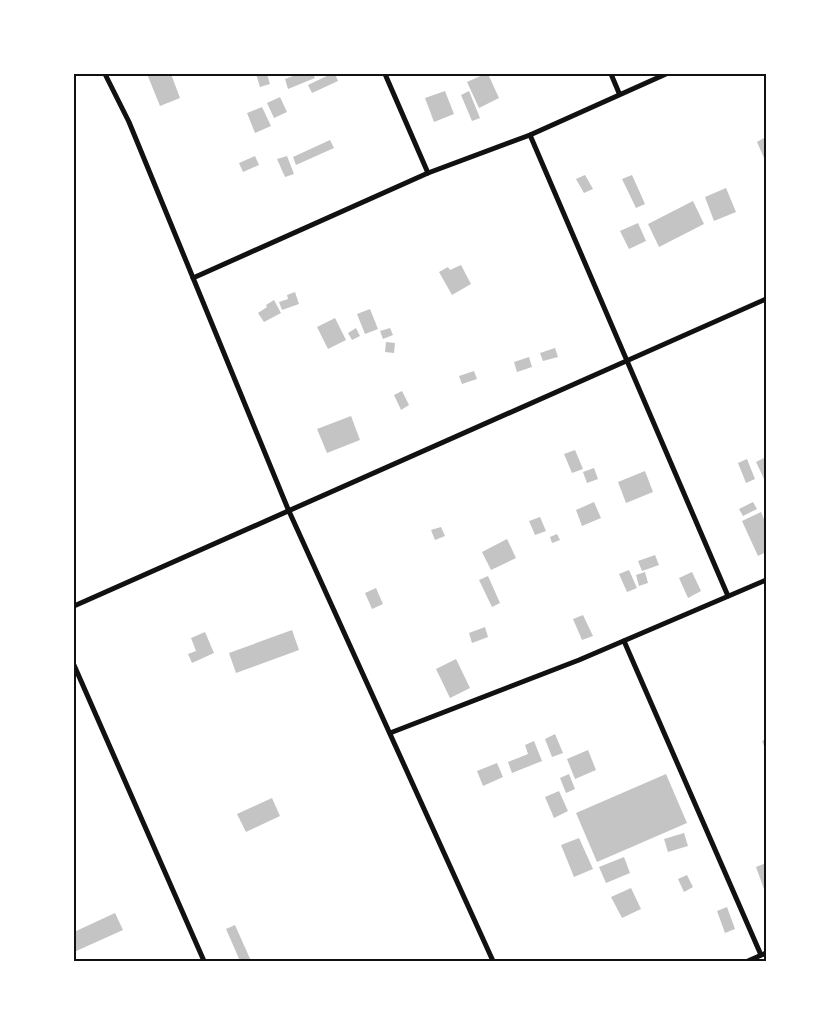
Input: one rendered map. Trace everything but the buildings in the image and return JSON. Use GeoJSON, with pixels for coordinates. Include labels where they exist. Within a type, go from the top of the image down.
{"type":"FeatureCollection","features":[{"type":"Feature","properties":{"kind":"street"},"geometry":{"type":"LineString","coordinates":[[104,74],[129,122],[288,509],[493,961]]}},
{"type":"Feature","properties":{"kind":"street"},"geometry":{"type":"LineString","coordinates":[[385,74],[428,173]]}},
{"type":"Feature","properties":{"kind":"street"},"geometry":{"type":"LineString","coordinates":[[611,74],[620,94]]}},
{"type":"Feature","properties":{"kind":"street"},"geometry":{"type":"LineString","coordinates":[[193,278],[428,173],[530,135],[666,74]]}},
{"type":"Feature","properties":{"kind":"street"},"geometry":{"type":"LineString","coordinates":[[530,135],[728,596]]}},
{"type":"Feature","properties":{"kind":"street"},"geometry":{"type":"LineString","coordinates":[[74,606],[288,509],[766,299]]}},
{"type":"Feature","properties":{"kind":"street"},"geometry":{"type":"LineString","coordinates":[[390,733],[624,641],[766,580]]}},
{"type":"Feature","properties":{"kind":"street"},"geometry":{"type":"LineString","coordinates":[[624,641],[764,954],[748,961]]}},
{"type":"Feature","properties":{"kind":"street"},"geometry":{"type":"LineString","coordinates":[[74,665],[204,961]]}}]}
